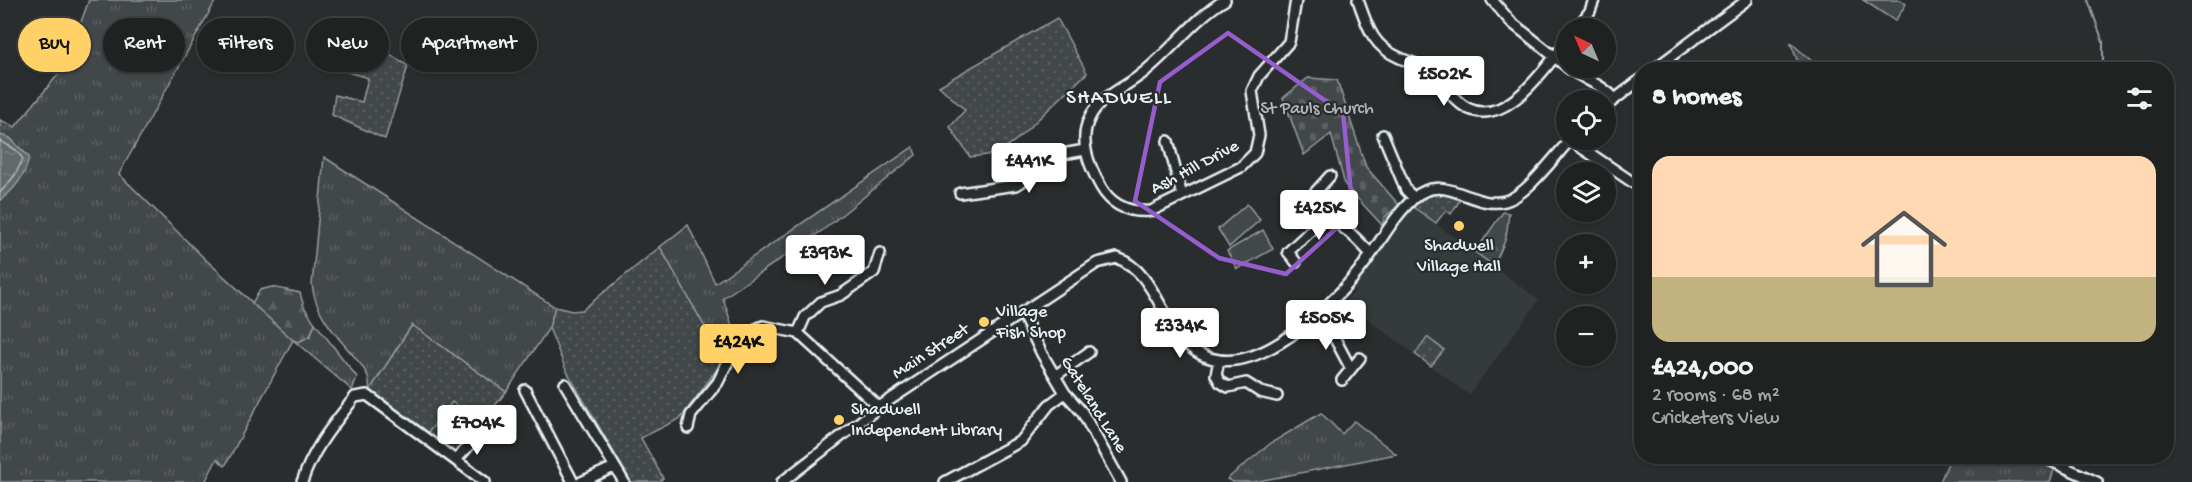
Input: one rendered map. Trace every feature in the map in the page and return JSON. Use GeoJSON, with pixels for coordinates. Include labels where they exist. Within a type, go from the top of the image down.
{"type":"FeatureCollection","features":[{"type":"Feature","properties":{"kind":"street"},"geometry":{"type":"LineString","coordinates":[[960,193],[1016,185],[1027,178],[1046,157],[1085,150],[1084,134],[1089,118],[1098,104],[1147,70],[1225,0]]}},
{"type":"Feature","properties":{"kind":"street","name":"Ash Hill Drive"},"geometry":{"type":"LineString","coordinates":[[1085,150],[1107,196],[1127,210],[1151,211],[1241,167],[1255,153],[1259,135],[1252,92],[1259,76],[1289,42],[1296,0]]}},
{"type":"Feature","properties":{"kind":"street"},"geometry":{"type":"LineString","coordinates":[[1358,0],[1369,31],[1379,46],[1429,71],[1456,100],[1476,111],[1486,111],[1512,102],[1533,83],[1556,54]]}},
{"type":"Feature","properties":{"kind":"street"},"geometry":{"type":"LineString","coordinates":[[1492,0],[1511,22],[1554,57]]}},
{"type":"Feature","properties":{"kind":"street"},"geometry":{"type":"LineString","coordinates":[[1584,18],[1594,0]]}},
{"type":"Feature","properties":{"kind":"street"},"geometry":{"type":"LineString","coordinates":[[1663,62],[1747,0]]}},
{"type":"Feature","properties":{"kind":"street"},"geometry":{"type":"LineString","coordinates":[[1582,78],[1605,90]]}},
{"type":"Feature","properties":{"kind":"street"},"geometry":{"type":"LineString","coordinates":[[1616,98],[1634,84]]}},
{"type":"Feature","properties":{"kind":"street"},"geometry":{"type":"LineString","coordinates":[[1383,135],[1406,190],[1414,198],[1423,191],[1437,187],[1488,201],[1505,201],[1526,187],[1561,150]]}},
{"type":"Feature","properties":{"kind":"street"},"geometry":{"type":"LineString","coordinates":[[1168,141],[1182,196]]}},
{"type":"Feature","properties":{"kind":"street"},"geometry":{"type":"LineString","coordinates":[[1585,150],[1634,183]]}},
{"type":"Feature","properties":{"kind":"street"},"geometry":{"type":"LineString","coordinates":[[1330,177],[1311,198],[1323,219],[1332,221],[1353,235],[1371,254]]}},
{"type":"Feature","properties":{"kind":"street","name":"Main Street"},"geometry":{"type":"LineString","coordinates":[[782,482],[879,407],[1097,263],[1117,258],[1128,264],[1151,290],[1188,348],[1219,360],[1254,357],[1269,350],[1312,318],[1357,272],[1414,198]]}},
{"type":"Feature","properties":{"kind":"street"},"geometry":{"type":"LineString","coordinates":[[1296,262],[1288,252],[1323,219]]}},
{"type":"Feature","properties":{"kind":"street"},"geometry":{"type":"LineString","coordinates":[[798,333],[805,317],[821,302],[840,295],[874,272],[880,253]]}},
{"type":"Feature","properties":{"kind":"street","name":"Gateland Lane"},"geometry":{"type":"LineString","coordinates":[[1022,313],[1054,376],[1082,412],[1121,482]]}},
{"type":"Feature","properties":{"kind":"street"},"geometry":{"type":"LineString","coordinates":[[1312,318],[1335,339],[1351,369]]}},
{"type":"Feature","properties":{"kind":"street"},"geometry":{"type":"LineString","coordinates":[[688,428],[691,415],[718,382],[737,343],[753,330],[764,326],[798,333],[879,407]]}},
{"type":"Feature","properties":{"kind":"street"},"geometry":{"type":"LineString","coordinates":[[1054,376],[1089,352]]}},
{"type":"Feature","properties":{"kind":"street"},"geometry":{"type":"LineString","coordinates":[[1342,380],[1360,358]]}},
{"type":"Feature","properties":{"kind":"street"},"geometry":{"type":"LineString","coordinates":[[1219,360],[1216,375],[1220,382],[1228,387],[1246,383],[1278,399],[1284,387]]}},
{"type":"Feature","properties":{"kind":"street"},"geometry":{"type":"LineString","coordinates":[[565,384],[624,482]]}},
{"type":"Feature","properties":{"kind":"street"},"geometry":{"type":"LineString","coordinates":[[525,390],[573,482]]}},
{"type":"Feature","properties":{"kind":"street"},"geometry":{"type":"LineString","coordinates":[[945,482],[1021,441],[1049,405],[1065,393]]}},
{"type":"Feature","properties":{"kind":"street"},"geometry":{"type":"LineString","coordinates":[[302,482],[310,458],[322,438],[355,397],[361,394],[367,395],[485,482]]}},
{"type":"Feature","properties":{"kind":"street"},"geometry":{"type":"LineString","coordinates":[[456,460],[481,432]]}},
{"type":"Feature","properties":{"kind":"street"},"geometry":{"type":"LineString","coordinates":[[2058,464],[2097,482]]}},
{"type":"Feature","properties":{"kind":"street"},"geometry":{"type":"LineString","coordinates":[[581,482],[614,467]]}},
{"type":"Feature","properties":{"kind":"highlighted area"},"geometry":{"type":"Polygon","coordinates":[[[1228,33],[1343,113],[1353,213],[1286,274],[1219,258],[1135,201],[1160,82],[1228,33]]]}},
{"type":"Feature","properties":{"kind":"shaded area"},"geometry":{"type":"Polygon","coordinates":[[[1413,207],[1539,300],[1469,395],[1344,301],[1355,292],[1351,283],[1370,265],[1413,207]]]}},
{"type":"Feature","properties":{"kind":"shaded area"},"geometry":{"type":"Polygon","coordinates":[[[452,402],[481,423],[457,455],[428,433],[452,402]]]}},
{"type":"Feature","properties":{"kind":"green space"},"geometry":{"type":"Polygon","coordinates":[[[89,0],[216,0],[206,18],[197,18],[197,34],[185,56],[185,18],[103,18],[103,72],[176,72],[119,174],[204,258],[293,340],[225,466],[217,459],[205,482],[0,482],[0,120],[15,127],[60,72],[91,72],[91,18],[82,18],[89,0]]]}},
{"type":"Feature","properties":{"kind":"green space"},"geometry":{"type":"Polygon","coordinates":[[[1863,0],[1900,0],[1906,4],[1895,21],[1863,0]]]}},
{"type":"Feature","properties":{"kind":"green space"},"geometry":{"type":"Polygon","coordinates":[[[1057,18],[1087,73],[1015,141],[995,154],[970,157],[950,127],[965,110],[939,86],[1057,18]]]}},
{"type":"Feature","properties":{"kind":"green space"},"geometry":{"type":"Polygon","coordinates":[[[1790,42],[1813,62],[1798,62],[1790,42]]]}},
{"type":"Feature","properties":{"kind":"green space"},"geometry":{"type":"Polygon","coordinates":[[[389,53],[401,61],[401,72],[406,72],[385,139],[332,115],[335,95],[362,102],[368,78],[348,72],[389,72],[389,53]]]}},
{"type":"Feature","properties":{"kind":"green space","name":"St Pauls Church"},"geometry":{"type":"Polygon","coordinates":[[[1308,78],[1337,80],[1366,167],[1399,205],[1385,217],[1382,225],[1345,185],[1331,134],[1304,155],[1283,98],[1308,78]]]}},
{"type":"Feature","properties":{"kind":"green space"},"geometry":{"type":"Polygon","coordinates":[[[913,147],[916,155],[823,230],[723,298],[736,338],[721,356],[660,247],[688,225],[715,283],[913,147]]]}},
{"type":"Feature","properties":{"kind":"green space"},"geometry":{"type":"Polygon","coordinates":[[[324,157],[555,307],[549,328],[506,392],[412,325],[370,390],[368,376],[362,366],[324,319],[314,297],[312,285],[324,157]]]}},
{"type":"Feature","properties":{"kind":"green space"},"geometry":{"type":"Polygon","coordinates":[[[1441,192],[1462,197],[1451,214],[1446,210],[1436,223],[1413,207],[1420,200],[1441,192]]]}},
{"type":"Feature","properties":{"kind":"green space"},"geometry":{"type":"Polygon","coordinates":[[[1247,204],[1260,220],[1229,247],[1218,229],[1247,204]]]}},
{"type":"Feature","properties":{"kind":"green space"},"geometry":{"type":"Polygon","coordinates":[[[1503,212],[1509,213],[1506,238],[1494,266],[1475,252],[1503,212]]]}},
{"type":"Feature","properties":{"kind":"green space"},"geometry":{"type":"Polygon","coordinates":[[[1263,230],[1273,249],[1237,269],[1227,251],[1263,230]]]}},
{"type":"Feature","properties":{"kind":"green space"},"geometry":{"type":"Polygon","coordinates":[[[660,247],[721,356],[718,368],[681,418],[641,438],[663,478],[659,482],[631,482],[566,370],[549,328],[555,307],[572,311],[582,310],[660,247]]]}},
{"type":"Feature","properties":{"kind":"green space"},"geometry":{"type":"Polygon","coordinates":[[[272,287],[300,293],[304,307],[315,323],[310,336],[299,342],[293,340],[252,303],[260,290],[272,287]]]}},
{"type":"Feature","properties":{"kind":"green space"},"geometry":{"type":"Polygon","coordinates":[[[315,323],[357,377],[352,390],[293,340],[310,336],[315,323]]]}},
{"type":"Feature","properties":{"kind":"green space"},"geometry":{"type":"Polygon","coordinates":[[[412,325],[506,392],[481,423],[452,402],[428,433],[370,390],[412,325]]]}},
{"type":"Feature","properties":{"kind":"green space"},"geometry":{"type":"Polygon","coordinates":[[[1427,337],[1444,350],[1431,366],[1415,354],[1427,337]]]}},
{"type":"Feature","properties":{"kind":"green space"},"geometry":{"type":"Polygon","coordinates":[[[1321,413],[1342,434],[1354,421],[1396,454],[1254,482],[1233,482],[1227,479],[1271,443],[1321,413]]]}},
{"type":"Feature","properties":{"kind":"green space"},"geometry":{"type":"Polygon","coordinates":[[[1948,464],[2048,464],[2055,467],[2050,482],[1940,482],[1948,464]]]}},
{"type":"Feature","properties":{"kind":"water"},"geometry":{"type":"Polygon","coordinates":[[[0,135],[10,138],[29,157],[26,169],[19,181],[0,200],[0,135]]]}},
{"type":"Feature","properties":{"kind":"waterway"},"geometry":{"type":"LineString","coordinates":[[2088,0],[2103,42],[2103,62]]}},
{"type":"Feature","properties":{"kind":"place","name":"Shadwell Village Hall"},"geometry":{"type":"Point","coordinates":[1459,226]}},
{"type":"Feature","properties":{"kind":"place","name":"Village Fish Shop"},"geometry":{"type":"Point","coordinates":[984,322]}},
{"type":"Feature","properties":{"kind":"place","name":"Shadwell Independent Library"},"geometry":{"type":"Point","coordinates":[839,420]}},
{"type":"Feature","properties":{"kind":"district","name":"SHADWELL"},"geometry":{"type":"Point","coordinates":[1119,99]}}]}
